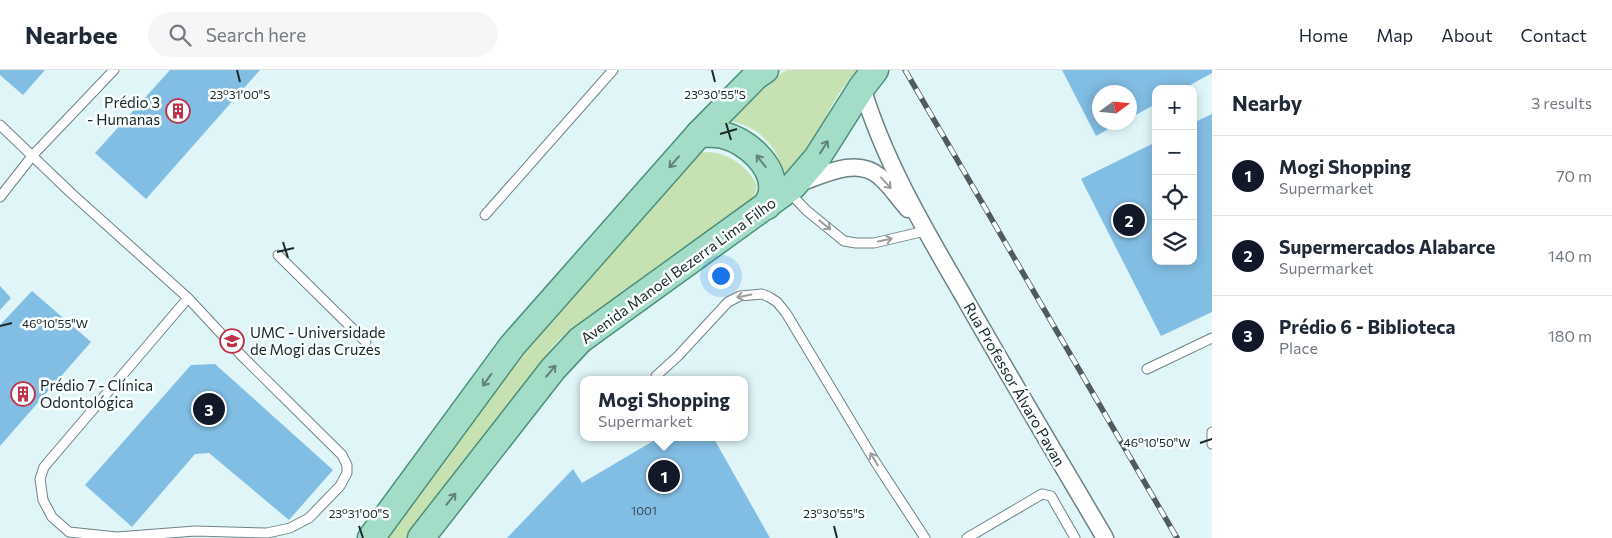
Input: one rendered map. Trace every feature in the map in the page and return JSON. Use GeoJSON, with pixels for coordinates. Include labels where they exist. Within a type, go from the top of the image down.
{"type":"FeatureCollection","features":[{"type":"Feature","properties":{"kind":"main road"},"geometry":{"type":"LineString","coordinates":[[371,538],[512,346],[699,134],[760,72]]}},
{"type":"Feature","properties":{"kind":"main road","name":"Avenida Manoel Bezerra Lima Filho"},"geometry":{"type":"LineString","coordinates":[[421,538],[553,369],[580,340],[790,188],[817,158],[868,78]]}},
{"type":"Feature","properties":{"kind":"main road"},"geometry":{"type":"LineString","coordinates":[[699,134],[723,134],[750,148],[762,161],[771,177],[772,192],[767,206]]}},
{"type":"Feature","properties":{"kind":"street","name":"Rua Professor Álvaro Pavan"},"geometry":{"type":"LineString","coordinates":[[868,78],[870,113],[879,136],[925,230],[1036,424],[1105,538]]}},
{"type":"Feature","properties":{"kind":"street","name":"Rua Professor Álvaro Pavan"},"geometry":{"type":"LineString","coordinates":[[790,188],[850,167],[872,170],[880,176],[925,230]]}},
{"type":"Feature","properties":{"kind":"lane"},"geometry":{"type":"LineString","coordinates":[[0,197],[33,155],[114,70]]}},
{"type":"Feature","properties":{"kind":"lane"},"geometry":{"type":"LineString","coordinates":[[485,215],[613,70]]}},
{"type":"Feature","properties":{"kind":"lane"},"geometry":{"type":"LineString","coordinates":[[0,125],[188,298],[242,356],[342,455],[347,465],[348,473],[345,479],[309,518],[290,528],[267,533],[195,531],[117,538],[69,532],[52,517],[43,500],[40,479],[44,467],[188,298]]}},
{"type":"Feature","properties":{"kind":"lane"},"geometry":{"type":"LineString","coordinates":[[790,188],[806,210],[844,241],[856,243],[874,242],[925,230]]}},
{"type":"Feature","properties":{"kind":"lane"},"geometry":{"type":"LineString","coordinates":[[278,255],[366,342]]}},
{"type":"Feature","properties":{"kind":"lane"},"geometry":{"type":"LineString","coordinates":[[656,376],[678,356],[728,302],[740,296],[750,294],[762,294],[769,297],[786,312],[900,501],[925,538]]}},
{"type":"Feature","properties":{"kind":"lane"},"geometry":{"type":"LineString","coordinates":[[1147,369],[1212,338]]}},
{"type":"Feature","properties":{"kind":"lane"},"geometry":{"type":"LineString","coordinates":[[1212,432],[1212,444]]}},
{"type":"Feature","properties":{"kind":"lane"},"geometry":{"type":"LineString","coordinates":[[967,538],[1039,495],[1046,494],[1051,496],[1074,538]]}},
{"type":"Feature","properties":{"kind":"green space"},"geometry":{"type":"Polygon","coordinates":[[[787,70],[857,70],[835,100],[803,156],[786,175],[777,154],[763,136],[739,123],[727,120],[765,84],[787,70]]]}},
{"type":"Feature","properties":{"kind":"green space"},"geometry":{"type":"Polygon","coordinates":[[[702,152],[727,156],[741,165],[757,185],[753,202],[742,212],[567,332],[552,347],[407,538],[381,538],[534,339],[702,152]]]}},
{"type":"Feature","properties":{"kind":"building"},"geometry":{"type":"Polygon","coordinates":[[[0,70],[45,70],[23,95],[0,75],[0,70]]]}},
{"type":"Feature","properties":{"kind":"building","name":"Prédio 3 - Humanas"},"geometry":{"type":"Polygon","coordinates":[[[170,70],[260,70],[146,199],[95,153],[170,70]]]}},
{"type":"Feature","properties":{"kind":"building"},"geometry":{"type":"Polygon","coordinates":[[[1062,70],[1212,70],[1212,73],[1190,85],[1152,85],[1152,106],[1137,114],[1137,85],[1092,85],[1092,128],[1062,70]]]}},
{"type":"Feature","properties":{"kind":"building"},"geometry":{"type":"Polygon","coordinates":[[[1212,114],[1212,312],[1161,336],[1081,179],[1152,144],[1152,265],[1197,265],[1197,121],[1212,114]]]}},
{"type":"Feature","properties":{"kind":"building"},"geometry":{"type":"Polygon","coordinates":[[[1093,130],[1107,130],[1096,136],[1093,130]]]}},
{"type":"Feature","properties":{"kind":"building"},"geometry":{"type":"Polygon","coordinates":[[[0,286],[11,298],[0,310],[0,286]]]}},
{"type":"Feature","properties":{"kind":"building","name":"Prédio 7 - Clínica Odontológica"},"geometry":{"type":"Polygon","coordinates":[[[32,291],[91,342],[0,446],[0,325],[32,291]]]}},
{"type":"Feature","properties":{"kind":"building"},"geometry":{"type":"Polygon","coordinates":[[[215,364],[333,470],[289,520],[209,453],[195,454],[132,527],[85,485],[191,365],[215,364]]]}},
{"type":"Feature","properties":{"kind":"building"},"geometry":{"type":"Polygon","coordinates":[[[653,441],[715,441],[770,538],[507,538],[573,469],[582,483],[653,441]]]}},
{"type":"Feature","properties":{"kind":"railway"},"geometry":{"type":"LineString","coordinates":[[905,70],[1177,538]]}},
{"type":"Feature","properties":{"kind":"place","name":"Prédio 3 - Humanas"},"geometry":{"type":"Point","coordinates":[178,111]}},
{"type":"Feature","properties":{"kind":"place","name":"Supermercados Alabarce"},"geometry":{"type":"Point","coordinates":[1129,220]}},
{"type":"Feature","properties":{"kind":"place","name":"UMC - Universidade de Mogi das Cruzes"},"geometry":{"type":"Point","coordinates":[232,341]}},
{"type":"Feature","properties":{"kind":"place","name":"Prédio 7 - Clínica Odontológica"},"geometry":{"type":"Point","coordinates":[23,394]}},
{"type":"Feature","properties":{"kind":"place","name":"Prédio 6 - Biblioteca"},"geometry":{"type":"Point","coordinates":[209,409]}},
{"type":"Feature","properties":{"kind":"place","name":"Mogi Shopping"},"geometry":{"type":"Point","coordinates":[664,476]}}]}
